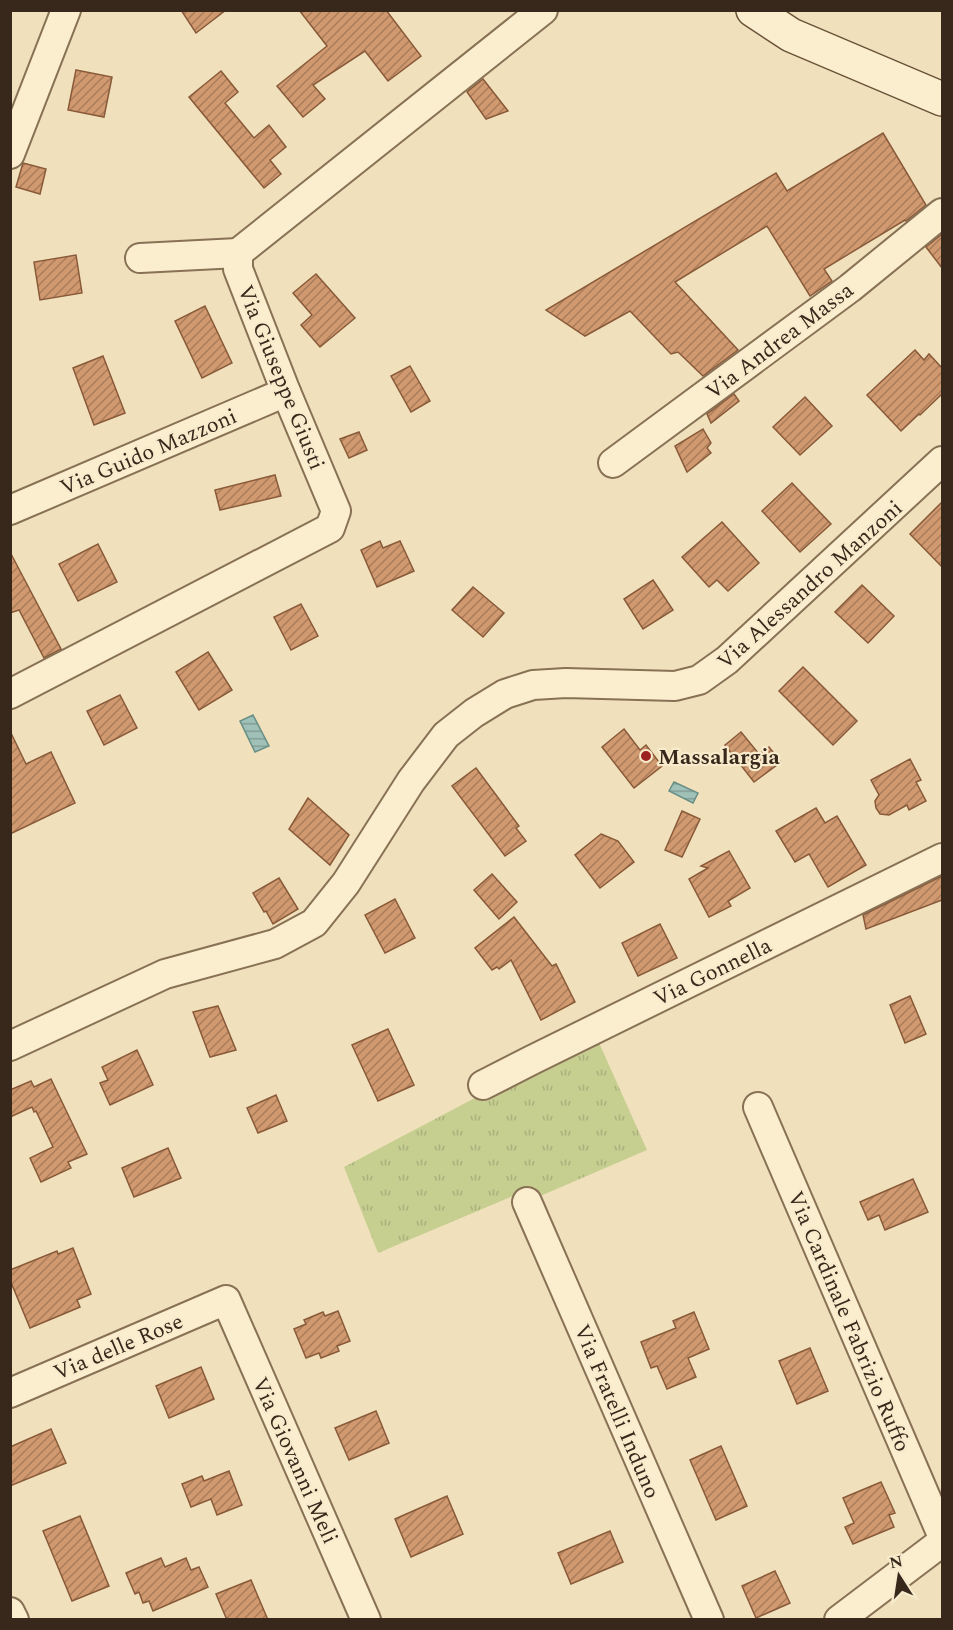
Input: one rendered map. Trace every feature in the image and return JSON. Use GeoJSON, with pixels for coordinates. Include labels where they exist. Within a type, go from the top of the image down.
{"type":"FeatureCollection","features":[{"type":"Feature","properties":{"kind":"main road"},"geometry":{"type":"LineString","coordinates":[[753,10],[791,34],[942,99]]}},
{"type":"Feature","properties":{"kind":"street"},"geometry":{"type":"LineString","coordinates":[[10,154],[66,10]]}},
{"type":"Feature","properties":{"kind":"street","name":"Via Giuseppe Giusti"},"geometry":{"type":"LineString","coordinates":[[10,694],[330,528],[336,511],[238,269],[238,254],[543,10]]}},
{"type":"Feature","properties":{"kind":"street","name":"Via Andrea Massa"},"geometry":{"type":"LineString","coordinates":[[612,463],[850,288],[942,213]]}},
{"type":"Feature","properties":{"kind":"street"},"geometry":{"type":"LineString","coordinates":[[140,258],[238,254]]}},
{"type":"Feature","properties":{"kind":"street","name":"Via Guido Mazzoni"},"geometry":{"type":"LineString","coordinates":[[10,510],[286,392]]}},
{"type":"Feature","properties":{"kind":"street","name":"Via Alessandro Manzoni"},"geometry":{"type":"LineString","coordinates":[[10,1046],[165,974],[275,944],[314,923],[346,883],[418,772],[446,735],[474,713],[505,694],[533,685],[566,683],[675,686],[699,680],[728,660],[942,461]]}},
{"type":"Feature","properties":{"kind":"street","name":"Via Gonnella"},"geometry":{"type":"LineString","coordinates":[[483,1085],[942,858]]}},
{"type":"Feature","properties":{"kind":"street","name":"Via Cardinale Fabrizio Ruffo"},"geometry":{"type":"LineString","coordinates":[[758,1107],[942,1535]]}},
{"type":"Feature","properties":{"kind":"street","name":"Via Fratelli Induno"},"geometry":{"type":"LineString","coordinates":[[527,1202],[709,1620]]}},
{"type":"Feature","properties":{"kind":"street","name":"Via delle Rose"},"geometry":{"type":"LineString","coordinates":[[10,1393],[226,1300]]}},
{"type":"Feature","properties":{"kind":"street","name":"Via Giovanni Meli"},"geometry":{"type":"LineString","coordinates":[[226,1300],[366,1620]]}},
{"type":"Feature","properties":{"kind":"street"},"geometry":{"type":"LineString","coordinates":[[839,1620],[942,1542]]}},
{"type":"Feature","properties":{"kind":"street"},"geometry":{"type":"LineString","coordinates":[[10,1612],[14,1620]]}},
{"type":"Feature","properties":{"kind":"green space"},"geometry":{"type":"Polygon","coordinates":[[[596,1036],[647,1150],[538,1197],[534,1187],[378,1253],[344,1167],[596,1036]]]}},
{"type":"Feature","properties":{"kind":"water"},"geometry":{"type":"Polygon","coordinates":[[[253,715],[269,746],[255,752],[240,721],[253,715]]]}},
{"type":"Feature","properties":{"kind":"water"},"geometry":{"type":"Polygon","coordinates":[[[674,782],[698,793],[693,803],[669,791],[674,782]]]}},
{"type":"Feature","properties":{"kind":"building"},"geometry":{"type":"Polygon","coordinates":[[[181,10],[226,10],[196,33],[181,10]]]}},
{"type":"Feature","properties":{"kind":"building"},"geometry":{"type":"Polygon","coordinates":[[[299,10],[386,10],[421,56],[388,81],[365,51],[313,85],[325,99],[303,117],[277,86],[327,46],[299,10]]]}},
{"type":"Feature","properties":{"kind":"building"},"geometry":{"type":"Polygon","coordinates":[[[76,70],[112,77],[104,117],[68,110],[76,70]]]}},
{"type":"Feature","properties":{"kind":"building"},"geometry":{"type":"Polygon","coordinates":[[[221,71],[238,92],[225,103],[254,138],[269,125],[286,147],[270,160],[281,174],[264,188],[189,97],[221,71]]]}},
{"type":"Feature","properties":{"kind":"building"},"geometry":{"type":"Polygon","coordinates":[[[483,79],[508,111],[486,119],[467,92],[483,79]]]}},
{"type":"Feature","properties":{"kind":"building"},"geometry":{"type":"Polygon","coordinates":[[[883,133],[926,205],[906,221],[824,269],[832,281],[810,296],[767,226],[675,282],[738,350],[703,376],[678,352],[671,354],[630,311],[585,336],[546,310],[776,173],[787,191],[883,133]]]}},
{"type":"Feature","properties":{"kind":"building"},"geometry":{"type":"Polygon","coordinates":[[[23,163],[46,169],[40,194],[16,187],[23,163]]]}},
{"type":"Feature","properties":{"kind":"building"},"geometry":{"type":"Polygon","coordinates":[[[942,234],[942,268],[926,247],[942,234]]]}},
{"type":"Feature","properties":{"kind":"building"},"geometry":{"type":"Polygon","coordinates":[[[76,255],[82,293],[40,300],[34,262],[76,255]]]}},
{"type":"Feature","properties":{"kind":"building"},"geometry":{"type":"Polygon","coordinates":[[[316,274],[355,318],[320,347],[301,325],[312,315],[293,293],[316,274]]]}},
{"type":"Feature","properties":{"kind":"building"},"geometry":{"type":"Polygon","coordinates":[[[205,306],[232,363],[202,378],[175,321],[205,306]]]}},
{"type":"Feature","properties":{"kind":"building"},"geometry":{"type":"Polygon","coordinates":[[[915,350],[924,360],[929,354],[942,368],[942,394],[901,431],[867,395],[915,350]]]}},
{"type":"Feature","properties":{"kind":"building"},"geometry":{"type":"Polygon","coordinates":[[[103,356],[125,413],[94,425],[73,368],[103,356]]]}},
{"type":"Feature","properties":{"kind":"building"},"geometry":{"type":"Polygon","coordinates":[[[410,366],[430,401],[411,412],[391,376],[410,366]]]}},
{"type":"Feature","properties":{"kind":"building"},"geometry":{"type":"Polygon","coordinates":[[[734,394],[739,401],[711,423],[707,414],[734,394]]]}},
{"type":"Feature","properties":{"kind":"building"},"geometry":{"type":"Polygon","coordinates":[[[805,397],[832,426],[800,455],[773,427],[805,397]]]}},
{"type":"Feature","properties":{"kind":"building"},"geometry":{"type":"Polygon","coordinates":[[[703,429],[711,443],[707,448],[711,453],[687,472],[675,446],[703,429]]]}},
{"type":"Feature","properties":{"kind":"building"},"geometry":{"type":"Polygon","coordinates":[[[359,432],[367,450],[349,458],[340,439],[359,432]]]}},
{"type":"Feature","properties":{"kind":"building"},"geometry":{"type":"Polygon","coordinates":[[[275,475],[281,496],[220,510],[215,490],[275,475]]]}},
{"type":"Feature","properties":{"kind":"building"},"geometry":{"type":"Polygon","coordinates":[[[792,483],[831,524],[800,552],[762,511],[792,483]]]}},
{"type":"Feature","properties":{"kind":"building"},"geometry":{"type":"Polygon","coordinates":[[[942,502],[942,567],[910,534],[942,502]]]}},
{"type":"Feature","properties":{"kind":"building"},"geometry":{"type":"Polygon","coordinates":[[[722,522],[759,563],[728,591],[717,580],[709,587],[682,557],[722,522]]]}},
{"type":"Feature","properties":{"kind":"building"},"geometry":{"type":"Polygon","coordinates":[[[380,541],[383,548],[400,541],[414,571],[377,587],[361,550],[380,541]]]}},
{"type":"Feature","properties":{"kind":"building"},"geometry":{"type":"Polygon","coordinates":[[[98,544],[117,582],[78,601],[59,564],[98,544]]]}},
{"type":"Feature","properties":{"kind":"building"},"geometry":{"type":"Polygon","coordinates":[[[10,552],[61,649],[44,658],[19,610],[10,613],[10,552]]]}},
{"type":"Feature","properties":{"kind":"building"},"geometry":{"type":"Polygon","coordinates":[[[653,580],[673,610],[643,629],[624,599],[653,580]]]}},
{"type":"Feature","properties":{"kind":"building"},"geometry":{"type":"Polygon","coordinates":[[[862,585],[894,616],[868,643],[835,612],[862,585]]]}},
{"type":"Feature","properties":{"kind":"building"},"geometry":{"type":"Polygon","coordinates":[[[473,587],[504,613],[483,637],[452,610],[473,587]]]}},
{"type":"Feature","properties":{"kind":"building"},"geometry":{"type":"Polygon","coordinates":[[[301,604],[318,636],[291,650],[274,617],[301,604]]]}},
{"type":"Feature","properties":{"kind":"building"},"geometry":{"type":"Polygon","coordinates":[[[208,652],[232,690],[199,710],[176,672],[208,652]]]}},
{"type":"Feature","properties":{"kind":"building"},"geometry":{"type":"Polygon","coordinates":[[[803,667],[857,721],[833,745],[779,691],[803,667]]]}},
{"type":"Feature","properties":{"kind":"building"},"geometry":{"type":"Polygon","coordinates":[[[120,695],[137,728],[104,745],[87,711],[120,695]]]}},
{"type":"Feature","properties":{"kind":"building"},"geometry":{"type":"Polygon","coordinates":[[[624,729],[640,750],[646,745],[662,766],[634,788],[602,747],[624,729]]]}},
{"type":"Feature","properties":{"kind":"building"},"geometry":{"type":"Polygon","coordinates":[[[10,731],[26,764],[51,752],[75,803],[10,834],[10,731]]]}},
{"type":"Feature","properties":{"kind":"building"},"geometry":{"type":"Polygon","coordinates":[[[741,732],[759,754],[769,747],[781,762],[754,782],[725,745],[741,732]]]}},
{"type":"Feature","properties":{"kind":"building"},"geometry":{"type":"Polygon","coordinates":[[[910,759],[921,780],[916,782],[926,801],[909,810],[907,805],[889,815],[880,814],[875,801],[879,795],[871,780],[910,759]]]}},
{"type":"Feature","properties":{"kind":"building"},"geometry":{"type":"Polygon","coordinates":[[[476,768],[519,826],[516,828],[526,841],[505,856],[452,786],[476,768]]]}},
{"type":"Feature","properties":{"kind":"building"},"geometry":{"type":"Polygon","coordinates":[[[308,798],[349,835],[330,865],[289,829],[308,798]]]}},
{"type":"Feature","properties":{"kind":"building"},"geometry":{"type":"Polygon","coordinates":[[[816,808],[825,823],[837,816],[866,865],[828,887],[809,854],[795,862],[776,831],[816,808]]]}},
{"type":"Feature","properties":{"kind":"building"},"geometry":{"type":"Polygon","coordinates":[[[682,811],[700,819],[682,857],[665,850],[682,811]]]}},
{"type":"Feature","properties":{"kind":"building"},"geometry":{"type":"Polygon","coordinates":[[[601,834],[618,841],[634,862],[600,888],[575,855],[601,834]]]}},
{"type":"Feature","properties":{"kind":"building"},"geometry":{"type":"Polygon","coordinates":[[[729,851],[750,888],[728,901],[731,906],[709,917],[689,879],[708,868],[701,866],[729,851]]]}},
{"type":"Feature","properties":{"kind":"building"},"geometry":{"type":"Polygon","coordinates":[[[492,874],[517,902],[499,919],[474,890],[492,874]]]}},
{"type":"Feature","properties":{"kind":"building"},"geometry":{"type":"Polygon","coordinates":[[[942,876],[942,900],[866,929],[863,915],[942,876]]]}},
{"type":"Feature","properties":{"kind":"building"},"geometry":{"type":"Polygon","coordinates":[[[279,878],[298,909],[273,924],[253,893],[279,878]]]}},
{"type":"Feature","properties":{"kind":"building"},"geometry":{"type":"Polygon","coordinates":[[[395,899],[415,938],[385,953],[365,915],[395,899]]]}},
{"type":"Feature","properties":{"kind":"building"},"geometry":{"type":"Polygon","coordinates":[[[514,917],[552,966],[556,964],[575,1002],[541,1020],[511,960],[499,969],[497,967],[492,970],[475,948],[514,917]]]}},
{"type":"Feature","properties":{"kind":"building"},"geometry":{"type":"Polygon","coordinates":[[[660,924],[677,958],[638,976],[622,943],[660,924]]]}},
{"type":"Feature","properties":{"kind":"building"},"geometry":{"type":"Polygon","coordinates":[[[910,996],[926,1034],[905,1043],[890,1005],[910,996]]]}},
{"type":"Feature","properties":{"kind":"building"},"geometry":{"type":"Polygon","coordinates":[[[218,1006],[236,1050],[210,1057],[193,1012],[218,1006]]]}},
{"type":"Feature","properties":{"kind":"building"},"geometry":{"type":"Polygon","coordinates":[[[388,1029],[414,1085],[378,1101],[352,1045],[388,1029]]]}},
{"type":"Feature","properties":{"kind":"building"},"geometry":{"type":"Polygon","coordinates":[[[137,1050],[153,1085],[110,1105],[100,1083],[108,1080],[102,1067],[137,1050]]]}},
{"type":"Feature","properties":{"kind":"building"},"geometry":{"type":"Polygon","coordinates":[[[51,1079],[87,1154],[68,1162],[71,1168],[41,1182],[30,1158],[53,1147],[32,1107],[10,1117],[10,1090],[31,1081],[34,1087],[51,1079]]]}},
{"type":"Feature","properties":{"kind":"building"},"geometry":{"type":"Polygon","coordinates":[[[276,1095],[287,1121],[258,1133],[247,1108],[276,1095]]]}},
{"type":"Feature","properties":{"kind":"building"},"geometry":{"type":"Polygon","coordinates":[[[168,1148],[181,1178],[134,1197],[122,1168],[168,1148]]]}},
{"type":"Feature","properties":{"kind":"building"},"geometry":{"type":"Polygon","coordinates":[[[913,1179],[928,1212],[885,1230],[879,1215],[868,1220],[860,1202],[913,1179]]]}},
{"type":"Feature","properties":{"kind":"building"},"geometry":{"type":"Polygon","coordinates":[[[73,1248],[91,1294],[77,1300],[80,1307],[30,1328],[10,1280],[10,1270],[57,1251],[58,1254],[73,1248]]]}},
{"type":"Feature","properties":{"kind":"building"},"geometry":{"type":"Polygon","coordinates":[[[338,1311],[350,1341],[337,1346],[339,1351],[321,1358],[319,1353],[306,1358],[294,1329],[306,1324],[304,1320],[323,1312],[325,1316],[338,1311]]]}},
{"type":"Feature","properties":{"kind":"building"},"geometry":{"type":"Polygon","coordinates":[[[694,1312],[709,1349],[688,1358],[696,1377],[667,1389],[657,1366],[651,1368],[641,1342],[676,1328],[673,1321],[694,1312]]]}},
{"type":"Feature","properties":{"kind":"building"},"geometry":{"type":"Polygon","coordinates":[[[810,1348],[828,1391],[797,1404],[779,1361],[810,1348]]]}},
{"type":"Feature","properties":{"kind":"building"},"geometry":{"type":"Polygon","coordinates":[[[201,1367],[214,1399],[169,1418],[156,1386],[201,1367]]]}},
{"type":"Feature","properties":{"kind":"building"},"geometry":{"type":"Polygon","coordinates":[[[376,1411],[389,1443],[349,1460],[335,1428],[376,1411]]]}},
{"type":"Feature","properties":{"kind":"building"},"geometry":{"type":"Polygon","coordinates":[[[51,1429],[66,1463],[10,1486],[10,1447],[51,1429]]]}},
{"type":"Feature","properties":{"kind":"building"},"geometry":{"type":"Polygon","coordinates":[[[721,1446],[747,1506],[716,1520],[690,1460],[721,1446]]]}},
{"type":"Feature","properties":{"kind":"building"},"geometry":{"type":"Polygon","coordinates":[[[229,1471],[242,1505],[217,1515],[211,1499],[191,1507],[182,1484],[202,1476],[204,1481],[229,1471]]]}},
{"type":"Feature","properties":{"kind":"building"},"geometry":{"type":"Polygon","coordinates":[[[881,1482],[895,1513],[889,1515],[894,1527],[853,1544],[845,1527],[854,1523],[843,1498],[881,1482]]]}},
{"type":"Feature","properties":{"kind":"building"},"geometry":{"type":"Polygon","coordinates":[[[447,1496],[463,1534],[411,1557],[395,1519],[447,1496]]]}},
{"type":"Feature","properties":{"kind":"building"},"geometry":{"type":"Polygon","coordinates":[[[80,1516],[109,1586],[72,1601],[43,1531],[80,1516]]]}},
{"type":"Feature","properties":{"kind":"building"},"geometry":{"type":"Polygon","coordinates":[[[610,1531],[623,1562],[571,1584],[558,1553],[610,1531]]]}},
{"type":"Feature","properties":{"kind":"building"},"geometry":{"type":"Polygon","coordinates":[[[161,1558],[165,1567],[186,1558],[191,1570],[199,1567],[208,1587],[153,1611],[149,1601],[143,1603],[139,1592],[135,1594],[126,1573],[161,1558]]]}},
{"type":"Feature","properties":{"kind":"building"},"geometry":{"type":"Polygon","coordinates":[[[775,1571],[790,1603],[756,1618],[742,1586],[775,1571]]]}},
{"type":"Feature","properties":{"kind":"building"},"geometry":{"type":"Polygon","coordinates":[[[251,1580],[268,1620],[227,1620],[216,1594],[251,1580]]]}},
{"type":"Feature","properties":{"kind":"place","name":"Massalargia"},"geometry":{"type":"Point","coordinates":[646,756]}}]}
